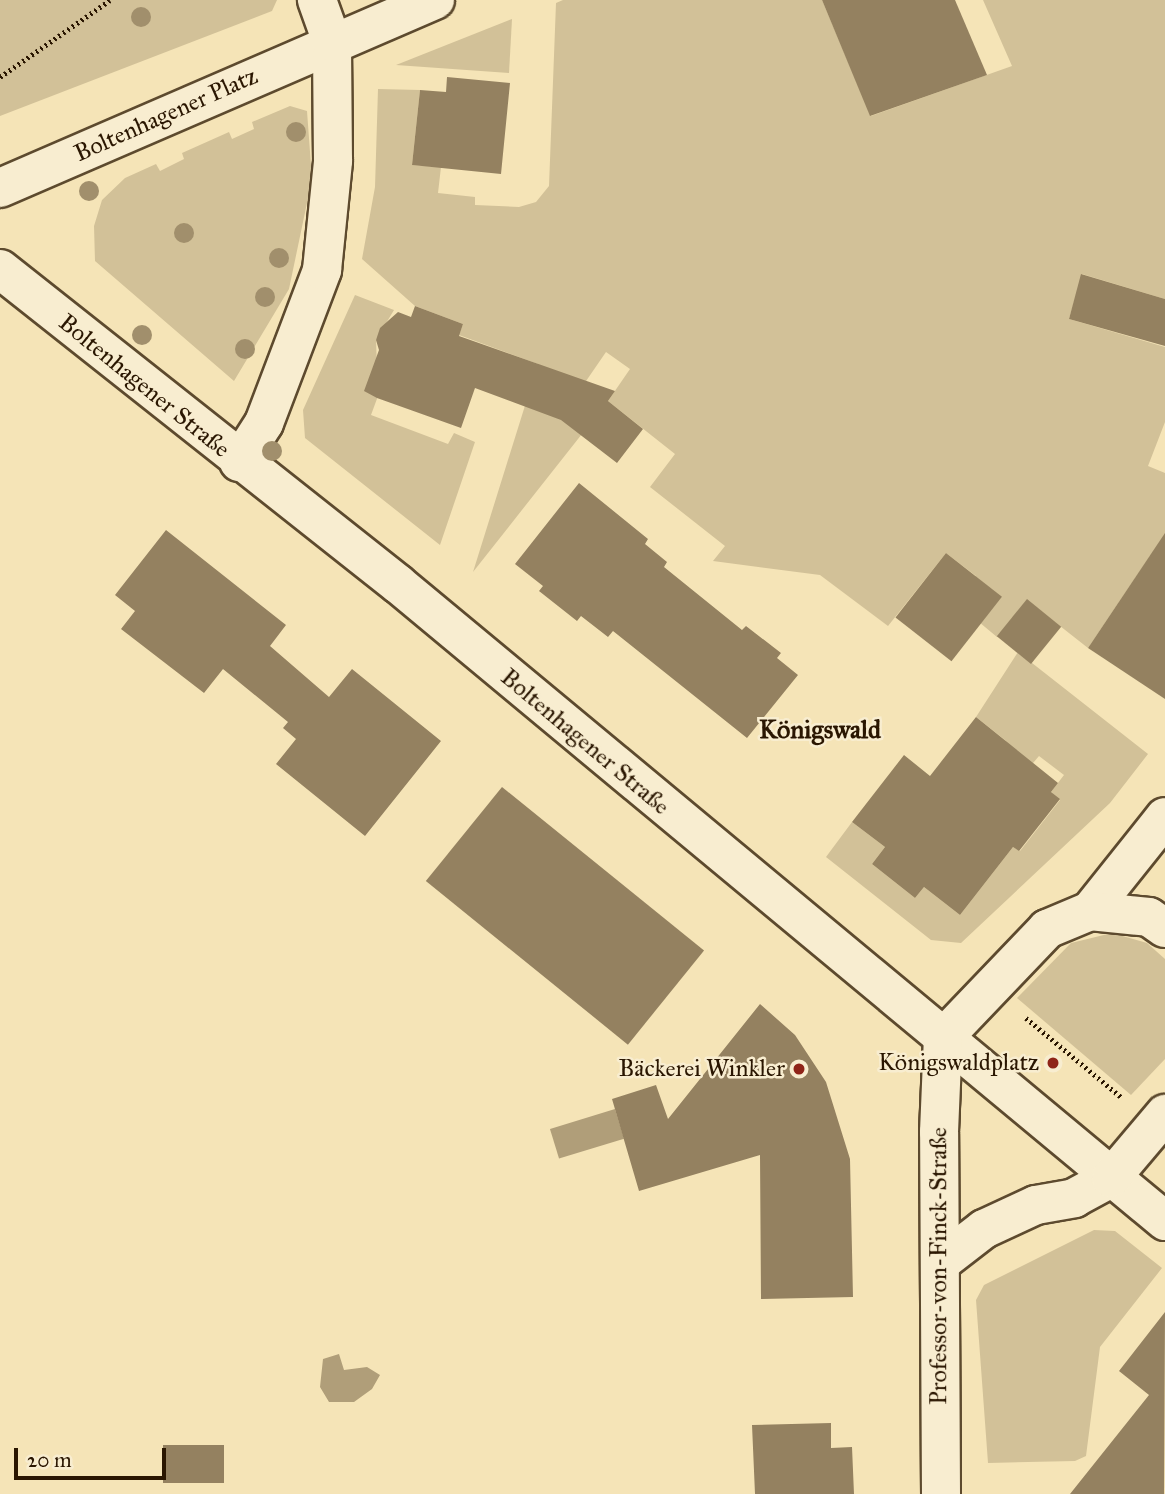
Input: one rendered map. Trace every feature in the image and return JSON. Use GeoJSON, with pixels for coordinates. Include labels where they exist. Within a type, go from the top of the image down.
{"type":"FeatureCollection","features":[{"type":"Feature","properties":{"kind":"street"},"geometry":{"type":"LineString","coordinates":[[239,462],[264,423],[322,270],[333,161],[332,42],[317,0]]}},
{"type":"Feature","properties":{"kind":"street","name":"Boltenhagener Platz"},"geometry":{"type":"LineString","coordinates":[[0,188],[332,42],[435,0]]}},
{"type":"Feature","properties":{"kind":"street","name":"Boltenhagener Straße"},"geometry":{"type":"LineString","coordinates":[[0,268],[239,462],[406,591],[1165,1221]]}},
{"type":"Feature","properties":{"kind":"street"},"geometry":{"type":"LineString","coordinates":[[943,1038],[1048,929],[1090,911],[1165,817]]}},
{"type":"Feature","properties":{"kind":"street"},"geometry":{"type":"LineString","coordinates":[[1090,911],[1149,917],[1165,928]]}},
{"type":"Feature","properties":{"kind":"street","name":"Professor-von-Finck-Straße"},"geometry":{"type":"LineString","coordinates":[[941,1494],[943,1038]]}},
{"type":"Feature","properties":{"kind":"street"},"geometry":{"type":"LineString","coordinates":[[940,1263],[984,1229],[1036,1205],[1074,1198],[1111,1178],[1160,1120]]}},
{"type":"Feature","properties":{"kind":"path"},"geometry":{"type":"LineString","coordinates":[[0,76],[110,0]]}},
{"type":"Feature","properties":{"kind":"path"},"geometry":{"type":"LineString","coordinates":[[990,988],[1160,1120]]}},
{"type":"Feature","properties":{"kind":"shaded area"},"geometry":{"type":"Polygon","coordinates":[[[0,0],[277,0],[272,11],[0,116],[0,0]]]}},
{"type":"Feature","properties":{"kind":"shaded area"},"geometry":{"type":"Polygon","coordinates":[[[563,0],[822,0],[871,116],[1012,66],[983,0],[1165,0],[1165,299],[1082,274],[1069,319],[1165,347],[1165,422],[1148,466],[1165,473],[1165,566],[1150,556],[1088,648],[1027,600],[997,637],[955,602],[976,576],[946,553],[888,626],[820,575],[713,561],[725,546],[650,487],[675,454],[608,401],[473,572],[538,364],[459,335],[463,324],[415,306],[362,259],[375,187],[378,89],[420,90],[412,165],[441,167],[438,193],[475,197],[475,205],[519,207],[536,202],[549,186],[556,3],[563,0]],[[606,352],[584,384],[608,401],[630,369],[606,352]]]}},
{"type":"Feature","properties":{"kind":"shaded area"},"geometry":{"type":"Polygon","coordinates":[[[512,19],[509,73],[396,65],[512,19]]]}},
{"type":"Feature","properties":{"kind":"shaded area"},"geometry":{"type":"Polygon","coordinates":[[[290,106],[307,111],[312,179],[289,289],[234,381],[95,261],[94,226],[102,200],[125,178],[156,164],[160,171],[184,159],[182,153],[229,132],[232,139],[254,129],[252,122],[290,106]]]}},
{"type":"Feature","properties":{"kind":"shaded area"},"geometry":{"type":"Polygon","coordinates":[[[355,295],[394,310],[376,340],[378,396],[371,415],[448,444],[454,433],[475,442],[440,545],[305,438],[303,410],[355,295]]]}},
{"type":"Feature","properties":{"kind":"shaded area"},"geometry":{"type":"Polygon","coordinates":[[[1018,652],[1148,754],[1110,803],[961,943],[931,940],[826,857],[852,822],[885,847],[872,864],[915,898],[924,887],[960,915],[1013,847],[1020,851],[1060,800],[1051,792],[1064,775],[1039,756],[1028,769],[1005,740],[976,717],[1018,652]]]}},
{"type":"Feature","properties":{"kind":"shaded area"},"geometry":{"type":"Polygon","coordinates":[[[1112,933],[1147,943],[1165,959],[1165,1059],[1131,1095],[1017,998],[1071,943],[1112,933]]]}},
{"type":"Feature","properties":{"kind":"shaded area"},"geometry":{"type":"Polygon","coordinates":[[[615,1109],[624,1139],[559,1159],[550,1129],[615,1109]]]}},
{"type":"Feature","properties":{"kind":"shaded area"},"geometry":{"type":"Polygon","coordinates":[[[1094,1230],[1115,1231],[1162,1268],[1100,1347],[1086,1456],[1075,1461],[988,1463],[976,1300],[984,1285],[1094,1230]]]}},
{"type":"Feature","properties":{"kind":"shaded area"},"geometry":{"type":"Polygon","coordinates":[[[339,1354],[344,1370],[367,1367],[380,1375],[372,1389],[354,1402],[329,1402],[320,1387],[323,1359],[339,1354]]]}},
{"type":"Feature","properties":{"kind":"building"},"geometry":{"type":"Polygon","coordinates":[[[822,0],[955,0],[987,75],[870,116],[822,0]]]}},
{"type":"Feature","properties":{"kind":"building"},"geometry":{"type":"Polygon","coordinates":[[[447,77],[510,83],[501,174],[412,165],[420,90],[446,92],[447,77]]]}},
{"type":"Feature","properties":{"kind":"building"},"geometry":{"type":"Polygon","coordinates":[[[1081,274],[1165,299],[1165,346],[1069,319],[1081,274]]]}},
{"type":"Feature","properties":{"kind":"building"},"geometry":{"type":"Polygon","coordinates":[[[415,306],[463,324],[459,336],[615,391],[608,401],[643,429],[617,463],[561,420],[475,388],[461,428],[364,391],[379,350],[376,340],[380,328],[398,312],[411,317],[415,306]]]}},
{"type":"Feature","properties":{"kind":"building"},"geometry":{"type":"Polygon","coordinates":[[[579,483],[648,539],[645,544],[667,562],[664,567],[742,630],[746,626],[781,653],[777,658],[798,675],[747,738],[613,631],[608,637],[581,616],[577,621],[539,591],[543,586],[515,564],[579,483]]]}},
{"type":"Feature","properties":{"kind":"building"},"geometry":{"type":"Polygon","coordinates":[[[166,530],[286,625],[270,646],[329,697],[352,669],[441,741],[365,836],[276,764],[296,739],[283,728],[288,722],[223,669],[204,693],[121,629],[135,611],[115,595],[166,530]]]}},
{"type":"Feature","properties":{"kind":"building"},"geometry":{"type":"Polygon","coordinates":[[[1165,533],[1165,699],[1088,648],[1165,533]]]}},
{"type":"Feature","properties":{"kind":"building"},"geometry":{"type":"Polygon","coordinates":[[[946,553],[1002,597],[951,661],[896,618],[946,553]]]}},
{"type":"Feature","properties":{"kind":"building"},"geometry":{"type":"Polygon","coordinates":[[[1027,599],[1061,627],[1031,664],[997,636],[1027,599]]]}},
{"type":"Feature","properties":{"kind":"building"},"geometry":{"type":"Polygon","coordinates":[[[976,717],[1058,783],[1051,792],[1060,799],[1019,851],[1013,847],[960,915],[924,887],[915,898],[872,864],[885,847],[852,822],[904,755],[930,776],[976,717]]]}},
{"type":"Feature","properties":{"kind":"building"},"geometry":{"type":"Polygon","coordinates":[[[502,787],[704,951],[628,1045],[426,881],[502,787]]]}},
{"type":"Feature","properties":{"kind":"building"},"geometry":{"type":"Polygon","coordinates":[[[760,1004],[795,1035],[826,1082],[850,1159],[853,1297],[761,1299],[760,1155],[639,1191],[612,1099],[656,1085],[668,1119],[760,1004]]]}},
{"type":"Feature","properties":{"kind":"building"},"geometry":{"type":"Polygon","coordinates":[[[1165,1312],[1164,1494],[1070,1494],[1149,1395],[1119,1371],[1165,1312]]]}},
{"type":"Feature","properties":{"kind":"building"},"geometry":{"type":"Polygon","coordinates":[[[831,1423],[831,1448],[852,1447],[854,1494],[755,1494],[752,1425],[831,1423]]]}},
{"type":"Feature","properties":{"kind":"building"},"geometry":{"type":"Polygon","coordinates":[[[163,1445],[224,1445],[224,1483],[163,1483],[163,1445]]]}},
{"type":"Feature","properties":{"kind":"place","name":"Königswaldplatz"},"geometry":{"type":"Point","coordinates":[1053,1063]}},
{"type":"Feature","properties":{"kind":"place","name":"Bäckerei Winkler"},"geometry":{"type":"Point","coordinates":[799,1069]}},
{"type":"Feature","properties":{"kind":"district","name":"Königswald"},"geometry":{"type":"Point","coordinates":[820,730]}}]}
